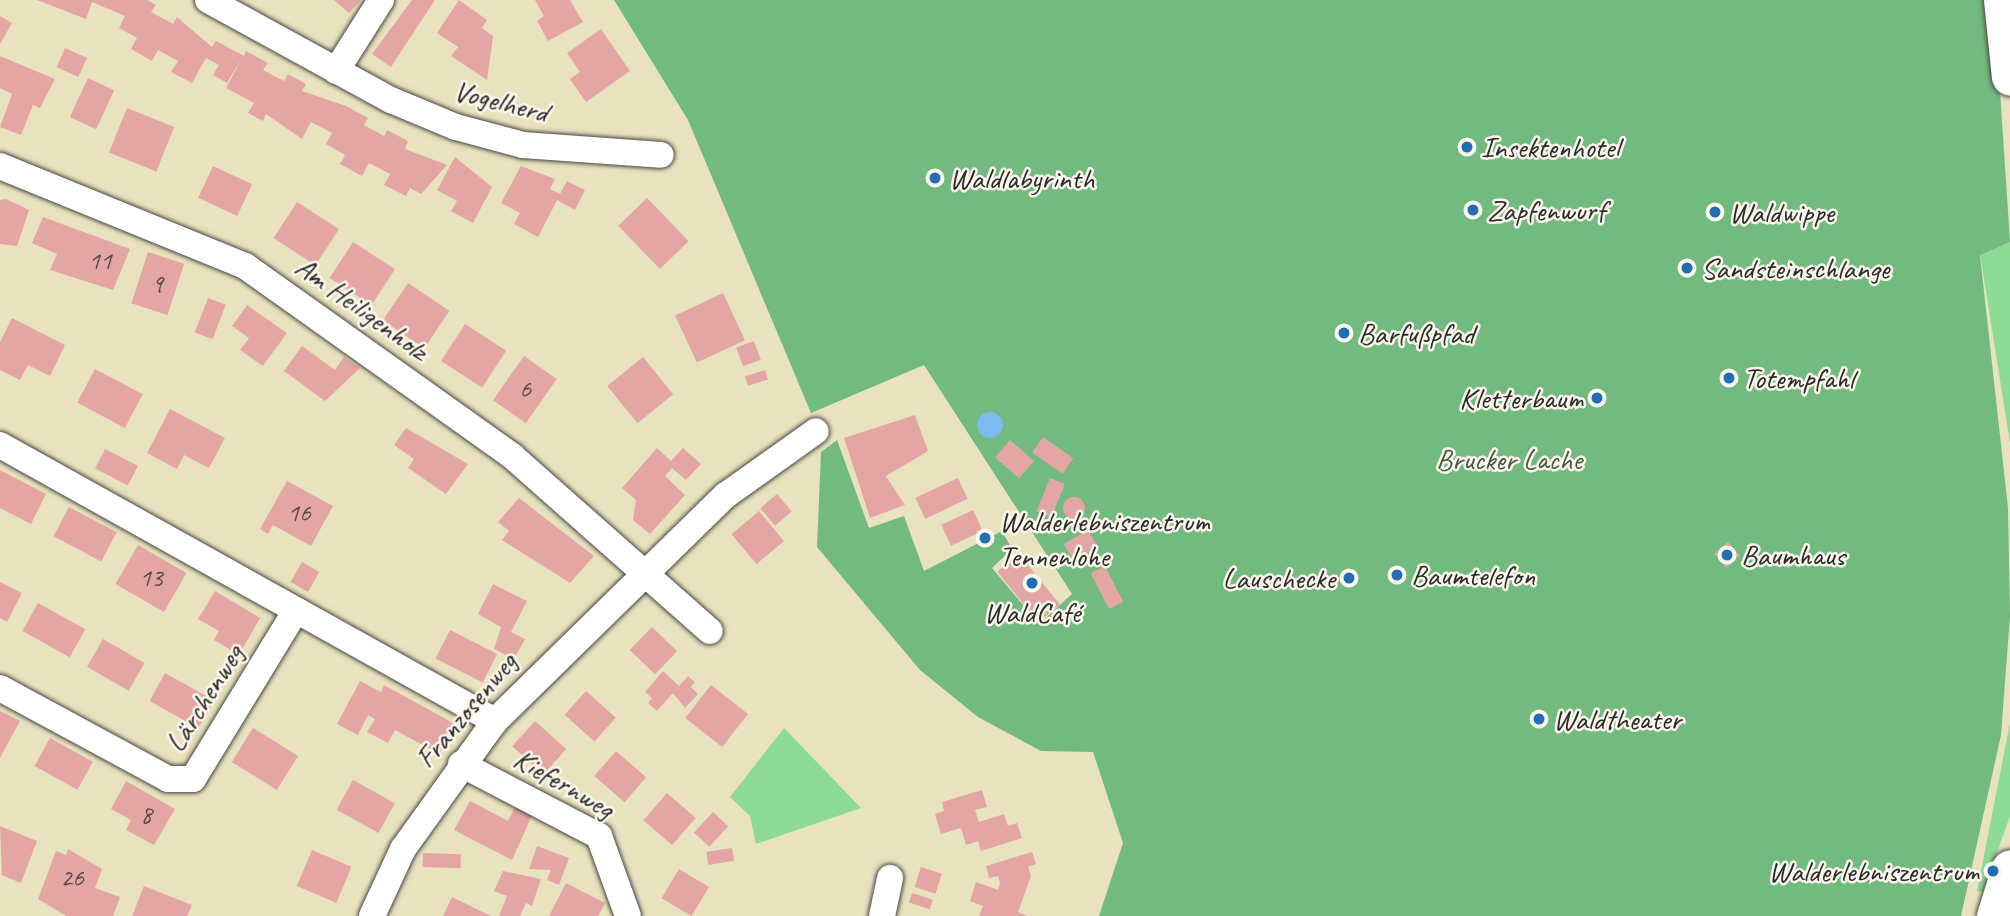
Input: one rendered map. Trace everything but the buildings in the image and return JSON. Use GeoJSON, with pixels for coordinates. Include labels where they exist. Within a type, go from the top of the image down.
{"type":"FeatureCollection","features":[{"type":"Feature","properties":{"kind":"street","name":"Vogelherd"},"geometry":{"type":"LineString","coordinates":[[208,0],[336,71],[426,116],[488,137],[556,149],[660,155]]}},
{"type":"Feature","properties":{"kind":"street"},"geometry":{"type":"LineString","coordinates":[[336,71],[381,0]]}},
{"type":"Feature","properties":{"kind":"street"},"geometry":{"type":"LineString","coordinates":[[2002,0],[2010,77]]}},
{"type":"Feature","properties":{"kind":"street","name":"Am Heiligenholz"},"geometry":{"type":"LineString","coordinates":[[0,166],[245,266],[512,456],[644,571]]}},
{"type":"Feature","properties":{"kind":"street","name":"Franzosenweg"},"geometry":{"type":"LineString","coordinates":[[372,916],[403,849],[461,764],[495,721],[644,571],[756,470],[816,431]]}},
{"type":"Feature","properties":{"kind":"street"},"geometry":{"type":"LineString","coordinates":[[0,445],[495,721]]}},
{"type":"Feature","properties":{"kind":"street"},"geometry":{"type":"LineString","coordinates":[[644,571],[710,631]]}},
{"type":"Feature","properties":{"kind":"street","name":"Lärchenweg"},"geometry":{"type":"LineString","coordinates":[[0,688],[169,779],[193,779],[296,610]]}},
{"type":"Feature","properties":{"kind":"street","name":"Kiefernweg"},"geometry":{"type":"LineString","coordinates":[[461,764],[599,836],[628,916]]}},
{"type":"Feature","properties":{"kind":"street"},"geometry":{"type":"LineString","coordinates":[[1995,916],[2010,867]]}},
{"type":"Feature","properties":{"kind":"street"},"geometry":{"type":"LineString","coordinates":[[882,916],[890,878]]}},
{"type":"Feature","properties":{"kind":"green space","name":"Brucker Lache"},"geometry":{"type":"Polygon","coordinates":[[[614,0],[1994,0],[2010,242],[1980,255],[2008,508],[2010,616],[2001,735],[1961,916],[1099,916],[1123,843],[1093,752],[1041,751],[978,717],[920,670],[817,547],[821,452],[837,440],[869,528],[904,516],[924,571],[1002,531],[1012,549],[992,568],[1039,624],[1072,594],[924,365],[811,413],[688,120],[614,0]]]}},
{"type":"Feature","properties":{"kind":"green space"},"geometry":{"type":"Polygon","coordinates":[[[2010,242],[2010,443],[1980,254],[2010,242]]]}},
{"type":"Feature","properties":{"kind":"green space"},"geometry":{"type":"Polygon","coordinates":[[[2010,723],[2010,816],[1983,892],[1977,891],[2010,723]]]}},
{"type":"Feature","properties":{"kind":"green space"},"geometry":{"type":"Polygon","coordinates":[[[784,728],[861,808],[756,844],[750,816],[730,797],[784,728]]]}},
{"type":"Feature","properties":{"kind":"water"},"geometry":{"type":"Polygon","coordinates":[[[990,412],[999,416],[1003,425],[999,434],[990,438],[981,434],[977,425],[981,416],[990,412]]]}},
{"type":"Feature","properties":{"kind":"place","name":"Insektenhotel"},"geometry":{"type":"Point","coordinates":[1467,147]}},
{"type":"Feature","properties":{"kind":"place","name":"Waldlabyrinth"},"geometry":{"type":"Point","coordinates":[935,178]}},
{"type":"Feature","properties":{"kind":"place","name":"Zapfenwurf"},"geometry":{"type":"Point","coordinates":[1473,210]}},
{"type":"Feature","properties":{"kind":"place","name":"Waldwippe"},"geometry":{"type":"Point","coordinates":[1715,212]}},
{"type":"Feature","properties":{"kind":"place","name":"Sandsteinschlange"},"geometry":{"type":"Point","coordinates":[1687,268]}},
{"type":"Feature","properties":{"kind":"place","name":"Barfußpfad"},"geometry":{"type":"Point","coordinates":[1344,333]}},
{"type":"Feature","properties":{"kind":"place","name":"Totempfahl"},"geometry":{"type":"Point","coordinates":[1729,378]}},
{"type":"Feature","properties":{"kind":"place","name":"Kletterbaum"},"geometry":{"type":"Point","coordinates":[1597,398]}},
{"type":"Feature","properties":{"kind":"place","name":"Walderlebniszentrum Tennenlohe"},"geometry":{"type":"Point","coordinates":[985,538]}},
{"type":"Feature","properties":{"kind":"place","name":"Baumhaus"},"geometry":{"type":"Point","coordinates":[1727,555]}},
{"type":"Feature","properties":{"kind":"place","name":"Baumtelefon"},"geometry":{"type":"Point","coordinates":[1397,575]}},
{"type":"Feature","properties":{"kind":"place","name":"Lauschecke"},"geometry":{"type":"Point","coordinates":[1349,578]}},
{"type":"Feature","properties":{"kind":"place","name":"WaldCafé"},"geometry":{"type":"Point","coordinates":[1032,583]}},
{"type":"Feature","properties":{"kind":"place","name":"Waldtheater"},"geometry":{"type":"Point","coordinates":[1539,719]}},
{"type":"Feature","properties":{"kind":"place","name":"Walderlebniszentrum"},"geometry":{"type":"Point","coordinates":[1993,871]}}]}
